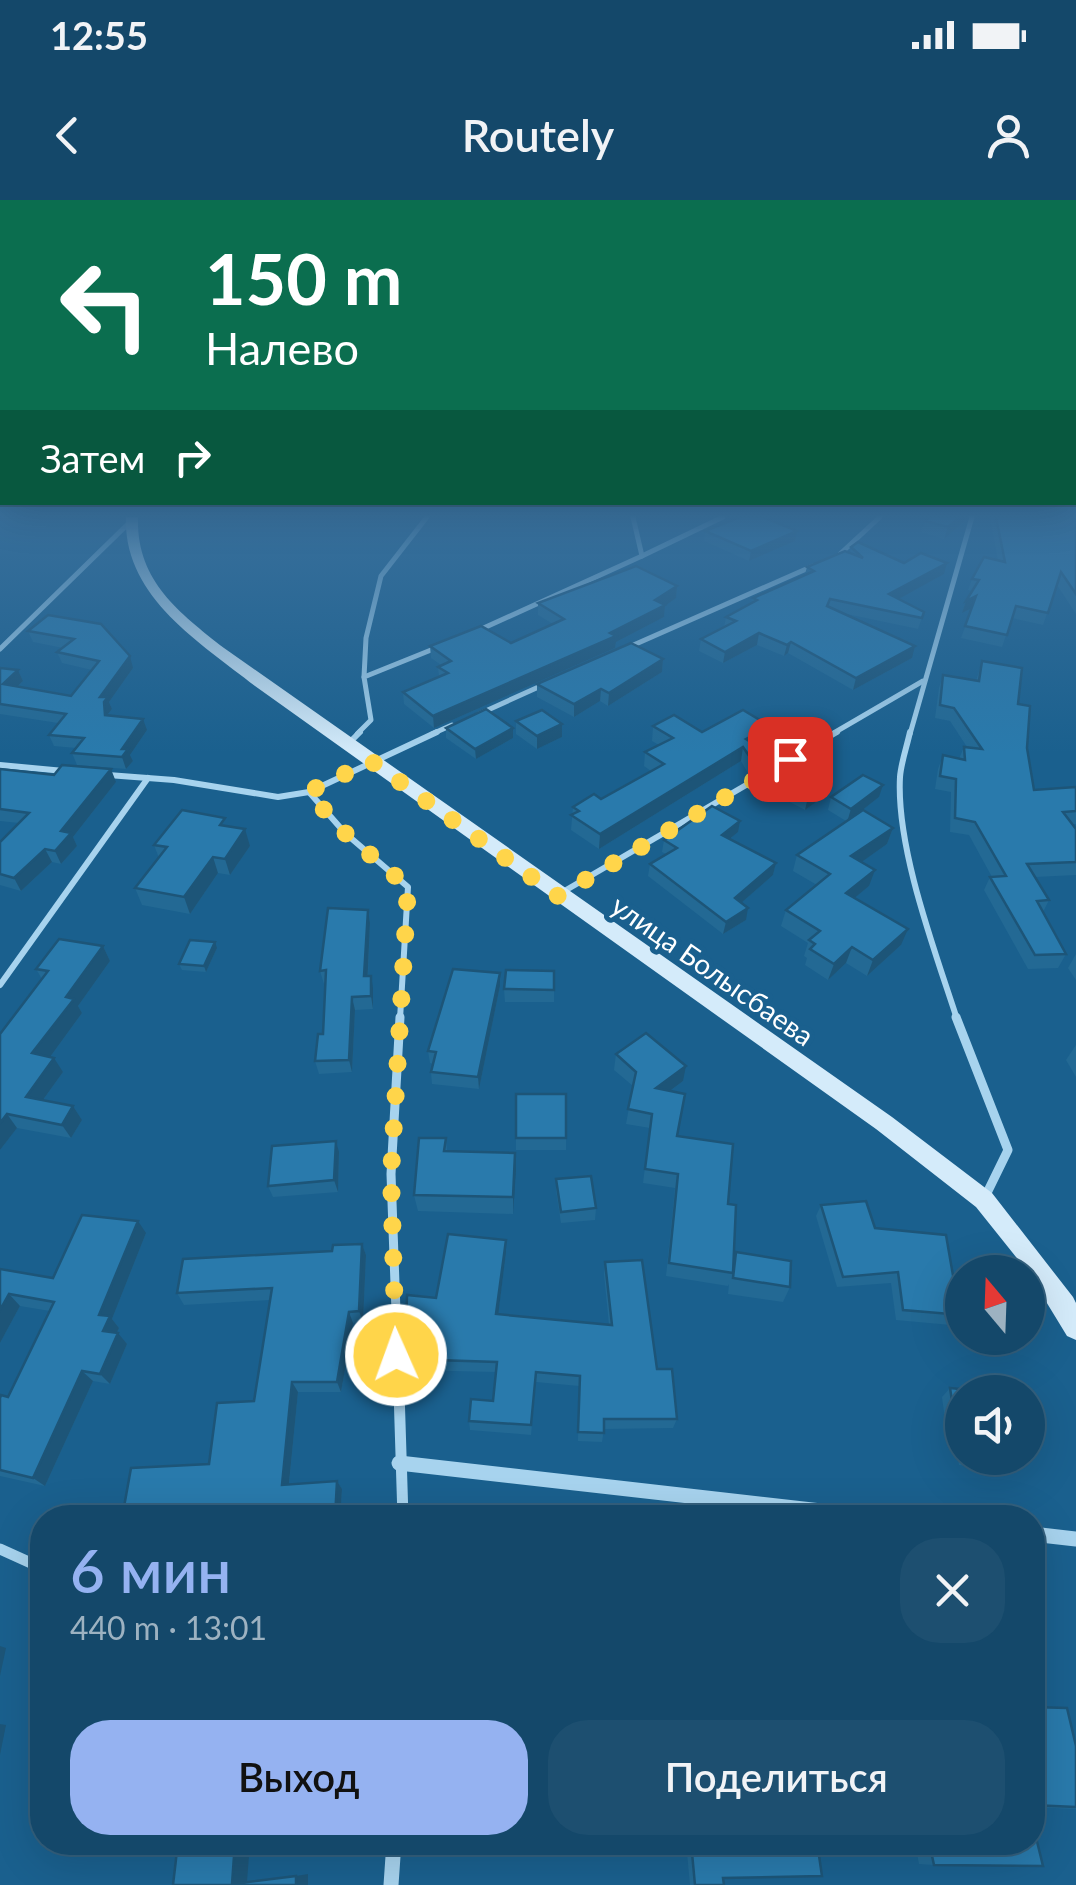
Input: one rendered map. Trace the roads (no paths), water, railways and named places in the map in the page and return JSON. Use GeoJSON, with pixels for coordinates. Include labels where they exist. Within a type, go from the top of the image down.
{"type":"FeatureCollection","features":[{"type":"Feature","properties":{"kind":"street","name":"улица Болысбаева"},"geometry":{"type":"LineString","coordinates":[[158,596],[260,683],[884,1122],[984,1200],[1064,1305],[1076,1328]]}},
{"type":"Feature","properties":{"kind":"street"},"geometry":{"type":"LineString","coordinates":[[399,1463],[769,1505]]}},
{"type":"Feature","properties":{"kind":"street"},"geometry":{"type":"LineString","coordinates":[[1045,1535],[1076,1539]]}},
{"type":"Feature","properties":{"kind":"street"},"geometry":{"type":"LineString","coordinates":[[391,1885],[393,1855]]}},
{"type":"Feature","properties":{"kind":"lane"},"geometry":{"type":"LineString","coordinates":[[0,649],[54,596]]}},
{"type":"Feature","properties":{"kind":"lane"},"geometry":{"type":"LineString","coordinates":[[348,744],[371,720],[364,678],[366,638],[376,596]]}},
{"type":"Feature","properties":{"kind":"lane"},"geometry":{"type":"LineString","coordinates":[[474,632],[554,596]]}},
{"type":"Feature","properties":{"kind":"lane"},"geometry":{"type":"LineString","coordinates":[[618,652],[746,596]]}},
{"type":"Feature","properties":{"kind":"lane"},"geometry":{"type":"LineString","coordinates":[[949,596],[900,777],[906,837],[931,939],[964,1045],[1008,1150],[984,1200]]}},
{"type":"Feature","properties":{"kind":"lane"},"geometry":{"type":"LineString","coordinates":[[364,678],[437,647]]}},
{"type":"Feature","properties":{"kind":"lane"},"geometry":{"type":"LineString","coordinates":[[558,896],[923,682]]}},
{"type":"Feature","properties":{"kind":"lane"},"geometry":{"type":"LineString","coordinates":[[477,714],[548,683]]}},
{"type":"Feature","properties":{"kind":"lane"},"geometry":{"type":"LineString","coordinates":[[103,774],[278,797],[308,792],[459,722]]}},
{"type":"Feature","properties":{"kind":"lane"},"geometry":{"type":"LineString","coordinates":[[0,764],[65,771]]}},
{"type":"Feature","properties":{"kind":"lane"},"geometry":{"type":"LineString","coordinates":[[0,984],[148,778]]}},
{"type":"Feature","properties":{"kind":"lane"},"geometry":{"type":"LineString","coordinates":[[308,792],[345,833],[408,887],[391,1174],[402,1505]]}},
{"type":"Feature","properties":{"kind":"lane"},"geometry":{"type":"LineString","coordinates":[[0,1549],[30,1563]]}}]}
